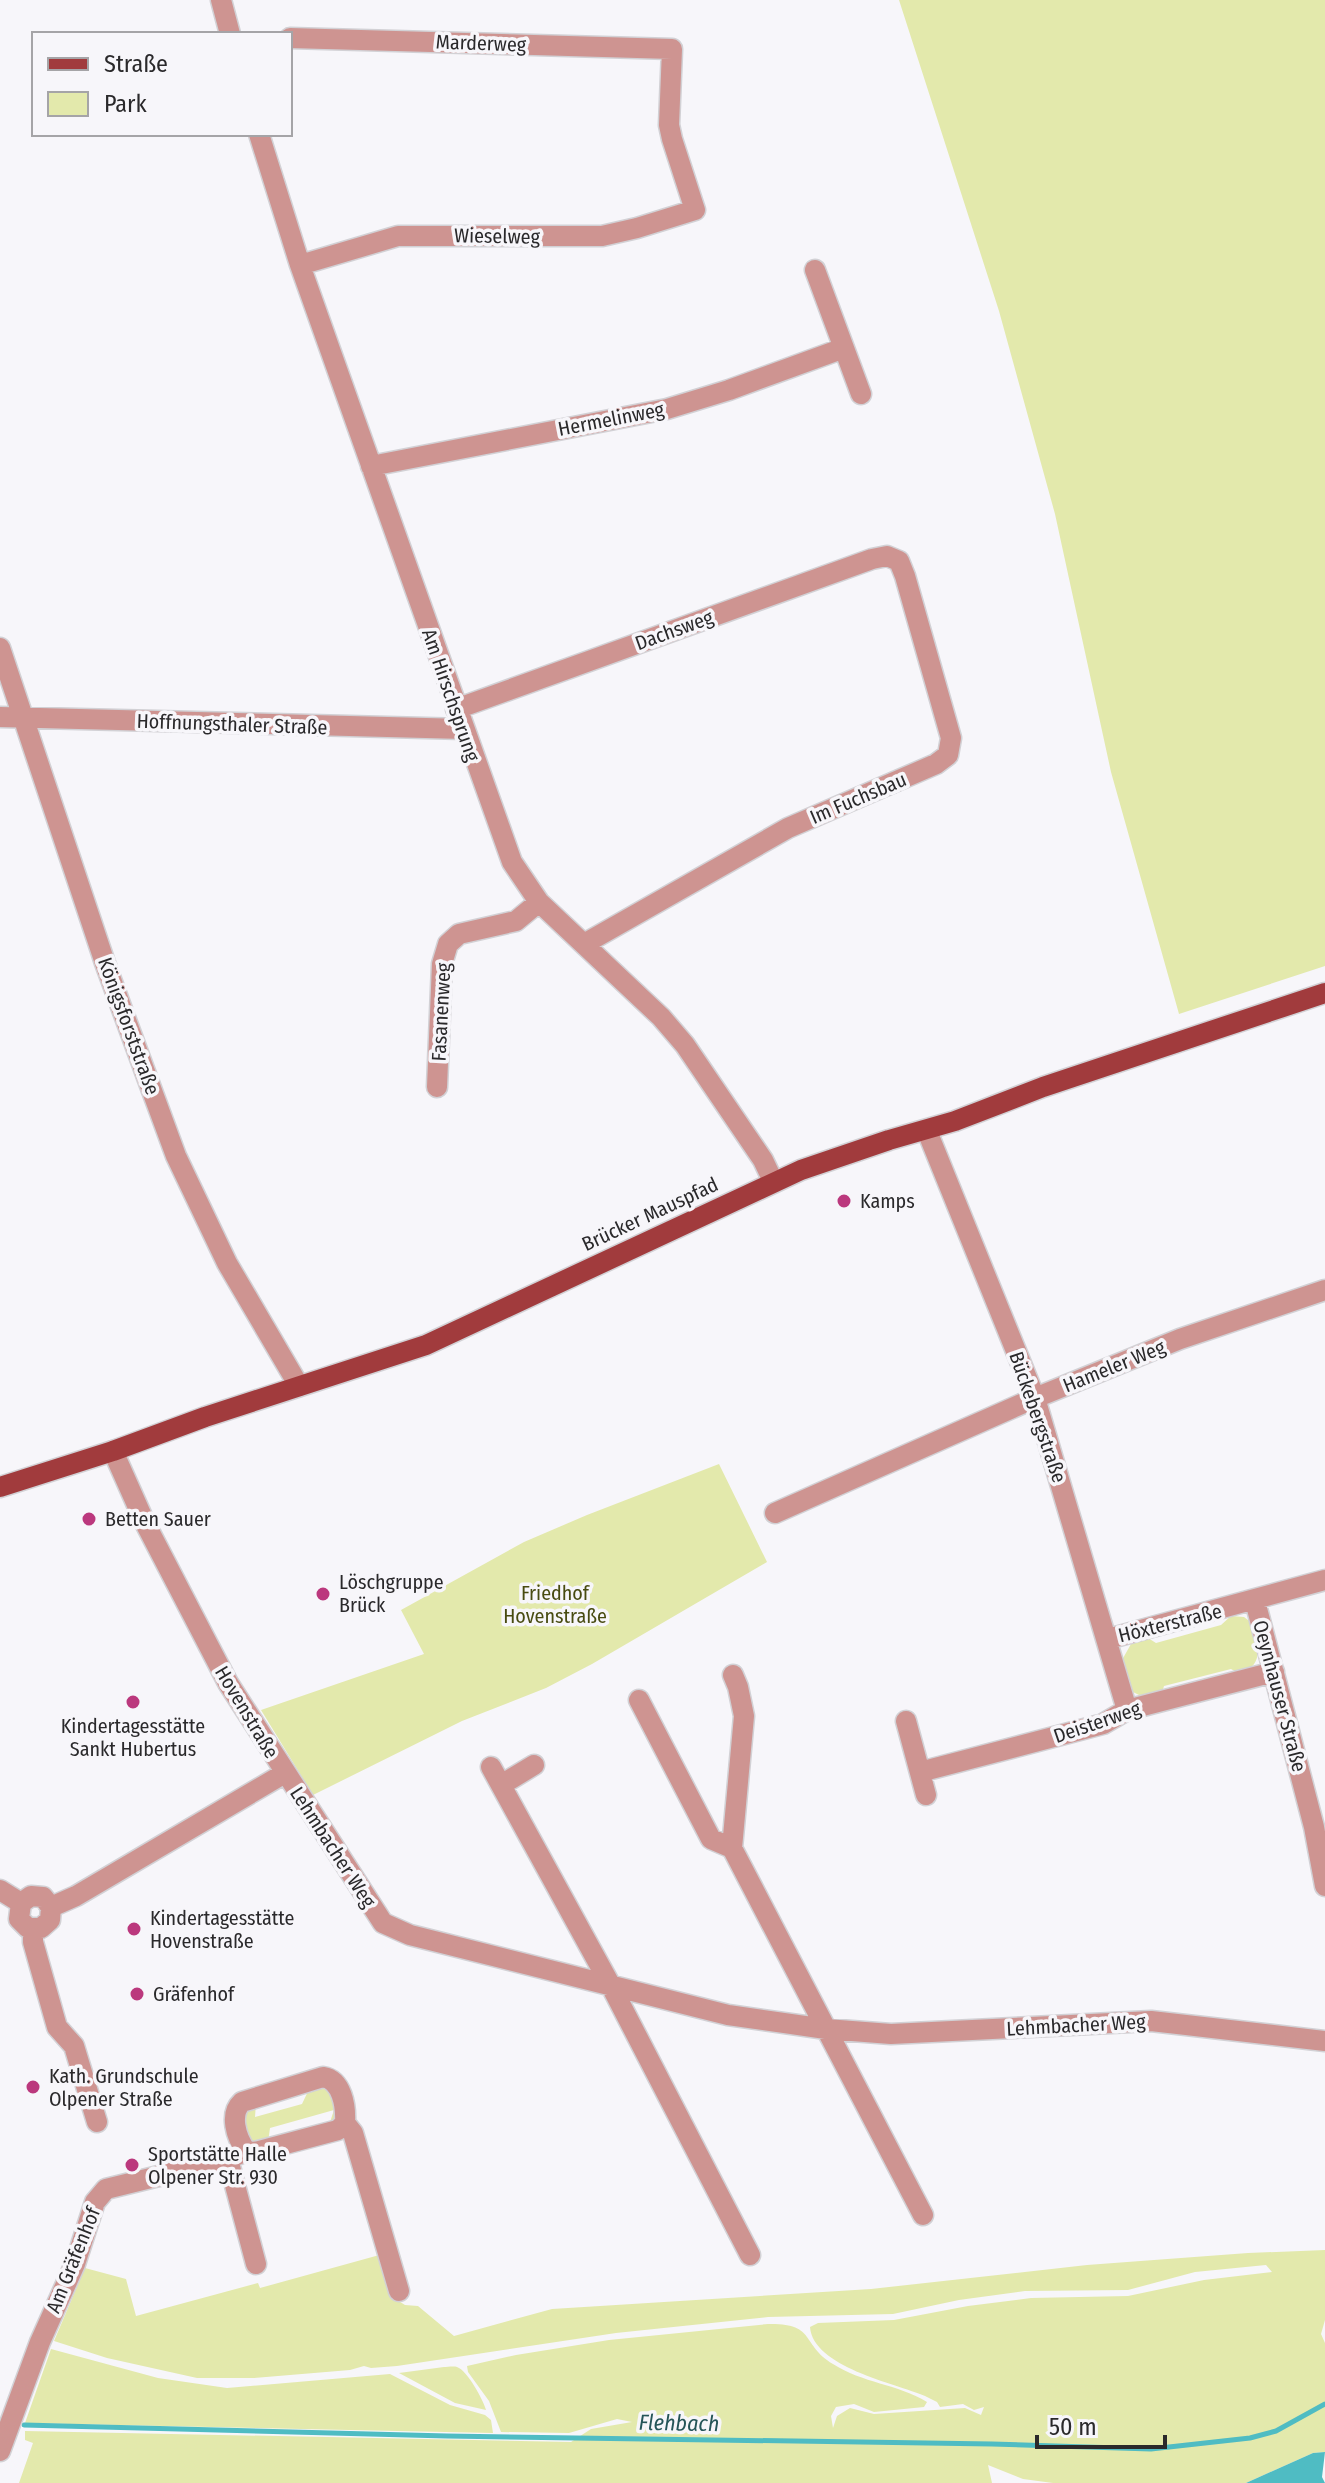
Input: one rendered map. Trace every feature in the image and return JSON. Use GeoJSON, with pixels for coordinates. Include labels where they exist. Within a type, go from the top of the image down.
{"type":"FeatureCollection","features":[{"type":"Feature","properties":{"kind":"main road","name":"Brücker Mauspfad"},"geometry":{"type":"LineString","coordinates":[[0,1487],[438,1340],[773,1181],[1325,993]]}},
{"type":"Feature","properties":{"kind":"street"},"geometry":{"type":"LineString","coordinates":[[221,0],[229,32]]}},
{"type":"Feature","properties":{"kind":"street","name":"Marderweg"},"geometry":{"type":"LineString","coordinates":[[292,38],[672,49],[669,125],[695,210]]}},
{"type":"Feature","properties":{"kind":"street","name":"Am Hirschsprung"},"geometry":{"type":"LineString","coordinates":[[260,136],[300,265],[512,862],[539,902],[661,1017],[685,1045],[763,1160],[773,1181]]}},
{"type":"Feature","properties":{"kind":"street","name":"Wieselweg"},"geometry":{"type":"LineString","coordinates":[[300,265],[398,236],[602,236],[695,210]]}},
{"type":"Feature","properties":{"kind":"street"},"geometry":{"type":"LineString","coordinates":[[815,270],[861,394]]}},
{"type":"Feature","properties":{"kind":"street","name":"Hermelinweg"},"geometry":{"type":"LineString","coordinates":[[371,466],[667,409],[844,348]]}},
{"type":"Feature","properties":{"kind":"street","name":"Dachsweg"},"geometry":{"type":"LineString","coordinates":[[456,709],[872,559],[892,557]]}},
{"type":"Feature","properties":{"kind":"street","name":"Im Fuchsbau"},"geometry":{"type":"LineString","coordinates":[[584,944],[788,828],[942,761],[948,755],[951,738],[910,590],[899,561],[892,557]]}},
{"type":"Feature","properties":{"kind":"street","name":"Königsforststraße"},"geometry":{"type":"LineString","coordinates":[[0,648],[105,963],[176,1156],[227,1263],[299,1386]]}},
{"type":"Feature","properties":{"kind":"street","name":"Hoffnungsthaler Straße"},"geometry":{"type":"LineString","coordinates":[[0,717],[464,729]]}},
{"type":"Feature","properties":{"kind":"street","name":"Fasanenweg"},"geometry":{"type":"LineString","coordinates":[[437,1087],[442,964],[448,944],[459,934],[516,921],[539,902]]}},
{"type":"Feature","properties":{"kind":"street","name":"Bückebergstraße"},"geometry":{"type":"LineString","coordinates":[[927,1131],[1035,1398],[1127,1710]]}},
{"type":"Feature","properties":{"kind":"street","name":"Hameler Weg"},"geometry":{"type":"LineString","coordinates":[[775,1513],[1035,1398],[1180,1339],[1325,1290]]}},
{"type":"Feature","properties":{"kind":"street","name":"Hovenstraße"},"geometry":{"type":"LineString","coordinates":[[33,1929],[48,1924],[52,1916],[51,1907],[76,1896],[285,1773],[228,1683],[139,1512],[113,1451]]}},
{"type":"Feature","properties":{"kind":"street","name":"Höxterstraße"},"geometry":{"type":"LineString","coordinates":[[1108,1639],[1325,1580]]}},
{"type":"Feature","properties":{"kind":"street","name":"Oeynhauser Straße"},"geometry":{"type":"LineString","coordinates":[[1255,1601],[1320,1825],[1325,1886]]}},
{"type":"Feature","properties":{"kind":"street","name":"Deisterweg"},"geometry":{"type":"LineString","coordinates":[[920,1772],[1103,1724],[1127,1710],[1274,1672]]}},
{"type":"Feature","properties":{"kind":"street"},"geometry":{"type":"LineString","coordinates":[[733,1675],[744,1716],[732,1848],[923,2215]]}},
{"type":"Feature","properties":{"kind":"street"},"geometry":{"type":"LineString","coordinates":[[639,1700],[711,1839],[732,1848]]}},
{"type":"Feature","properties":{"kind":"street"},"geometry":{"type":"LineString","coordinates":[[906,1721],[926,1795]]}},
{"type":"Feature","properties":{"kind":"street"},"geometry":{"type":"LineString","coordinates":[[534,1765],[496,1776],[611,1986],[750,2255]]}},
{"type":"Feature","properties":{"kind":"street","name":"Lehmbacher Weg"},"geometry":{"type":"LineString","coordinates":[[285,1773],[383,1923],[410,1935],[728,2015],[826,2029],[891,2034],[1151,2021],[1325,2041]]}},
{"type":"Feature","properties":{"kind":"street"},"geometry":{"type":"LineString","coordinates":[[0,1890],[21,1903]]}},
{"type":"Feature","properties":{"kind":"street"},"geometry":{"type":"LineString","coordinates":[[51,1907],[46,1899],[39,1896],[27,1897],[18,1910],[19,1919],[33,1929],[33,1942],[57,2027],[74,2046],[97,2122]]}},
{"type":"Feature","properties":{"kind":"street"},"geometry":{"type":"LineString","coordinates":[[256,2264],[237,2155],[241,2143],[234,2117],[236,2108],[242,2102],[323,2077],[332,2078],[338,2085],[346,2114],[345,2123],[353,2133],[399,2291]]}},
{"type":"Feature","properties":{"kind":"street","name":"Am Gräfenhof"},"geometry":{"type":"LineString","coordinates":[[0,2451],[40,2342],[75,2264],[95,2202],[106,2189],[338,2130],[345,2123]]}},
{"type":"Feature","properties":{"kind":"green space"},"geometry":{"type":"Polygon","coordinates":[[[899,0],[1325,0],[1325,966],[1179,1014],[1111,772],[1055,514],[999,311],[899,0]]]}},
{"type":"Feature","properties":{"kind":"green space","name":"Friedhof Hovenstraße"},"geometry":{"type":"Polygon","coordinates":[[[719,1464],[767,1562],[546,1688],[462,1721],[313,1795],[261,1710],[424,1654],[401,1610],[524,1542],[719,1464]]]}},
{"type":"Feature","properties":{"kind":"green space"},"geometry":{"type":"Polygon","coordinates":[[[1231,1616],[1244,1617],[1252,1623],[1258,1653],[1254,1665],[1248,1670],[1240,1674],[1231,1669],[1164,1686],[1161,1696],[1141,1696],[1131,1691],[1122,1660],[1131,1644],[1148,1638],[1156,1643],[1221,1625],[1231,1616]]]}},
{"type":"Feature","properties":{"kind":"green space"},"geometry":{"type":"Polygon","coordinates":[[[311,2085],[329,2085],[339,2115],[329,2125],[334,2110],[270,2128],[268,2142],[250,2143],[242,2114],[256,2103],[255,2117],[302,2104],[311,2085]]]}},
{"type":"Feature","properties":{"kind":"green space"},"geometry":{"type":"Polygon","coordinates":[[[1325,2250],[1325,2320],[1321,2334],[1325,2343],[1325,2452],[1313,2453],[1246,2483],[1053,2483],[1023,2479],[988,2465],[992,2483],[19,2483],[33,2443],[25,2440],[25,2431],[571,2442],[591,2429],[632,2422],[617,2419],[569,2433],[501,2432],[489,2401],[467,2366],[609,2340],[768,2324],[794,2327],[833,2364],[927,2402],[924,2407],[874,2412],[854,2404],[836,2407],[831,2416],[833,2428],[837,2416],[850,2408],[874,2414],[965,2408],[981,2415],[984,2407],[974,2410],[963,2404],[940,2407],[925,2396],[857,2372],[825,2353],[815,2341],[810,2327],[818,2323],[894,2320],[1031,2298],[1128,2296],[1204,2280],[1272,2272],[1266,2265],[1195,2272],[1128,2290],[1025,2291],[959,2300],[893,2314],[768,2317],[616,2333],[397,2366],[364,2366],[350,2370],[253,2378],[197,2378],[107,2358],[54,2341],[85,2268],[126,2279],[136,2316],[258,2283],[260,2288],[383,2254],[397,2300],[405,2305],[418,2306],[454,2336],[552,2309],[871,2289],[1087,2265],[1325,2250]]]}},
{"type":"Feature","properties":{"kind":"green space"},"geometry":{"type":"Polygon","coordinates":[[[51,2349],[158,2378],[227,2388],[390,2374],[450,2405],[485,2415],[491,2420],[493,2433],[25,2423],[51,2349]]]}},
{"type":"Feature","properties":{"kind":"green space"},"geometry":{"type":"Polygon","coordinates":[[[444,2367],[461,2369],[479,2393],[486,2410],[455,2403],[399,2373],[444,2367]]]}},
{"type":"Feature","properties":{"kind":"water"},"geometry":{"type":"Polygon","coordinates":[[[1325,2452],[1322,2477],[1325,2483],[1246,2483],[1313,2453],[1325,2452]]]}},
{"type":"Feature","properties":{"kind":"waterway","name":"Flehbach"},"geometry":{"type":"LineString","coordinates":[[24,2425],[1151,2449],[1250,2438],[1276,2431],[1325,2404]]}},
{"type":"Feature","properties":{"kind":"place","name":"Kamps"},"geometry":{"type":"Point","coordinates":[844,1201]}},
{"type":"Feature","properties":{"kind":"place","name":"Betten Sauer"},"geometry":{"type":"Point","coordinates":[89,1519]}},
{"type":"Feature","properties":{"kind":"place","name":"Löschgruppe Brück"},"geometry":{"type":"Point","coordinates":[323,1594]}},
{"type":"Feature","properties":{"kind":"place","name":"Kindertagesstätte Sankt Hubertus"},"geometry":{"type":"Point","coordinates":[133,1702]}},
{"type":"Feature","properties":{"kind":"place","name":"Kindertagesstätte Hovenstraße"},"geometry":{"type":"Point","coordinates":[134,1929]}},
{"type":"Feature","properties":{"kind":"place","name":"Gräfenhof"},"geometry":{"type":"Point","coordinates":[137,1994]}},
{"type":"Feature","properties":{"kind":"place","name":"Kath. Grundschule Olpener Straße"},"geometry":{"type":"Point","coordinates":[33,2087]}},
{"type":"Feature","properties":{"kind":"place","name":"Sportstätte Halle Olpener Str. 930"},"geometry":{"type":"Point","coordinates":[132,2165]}}]}
